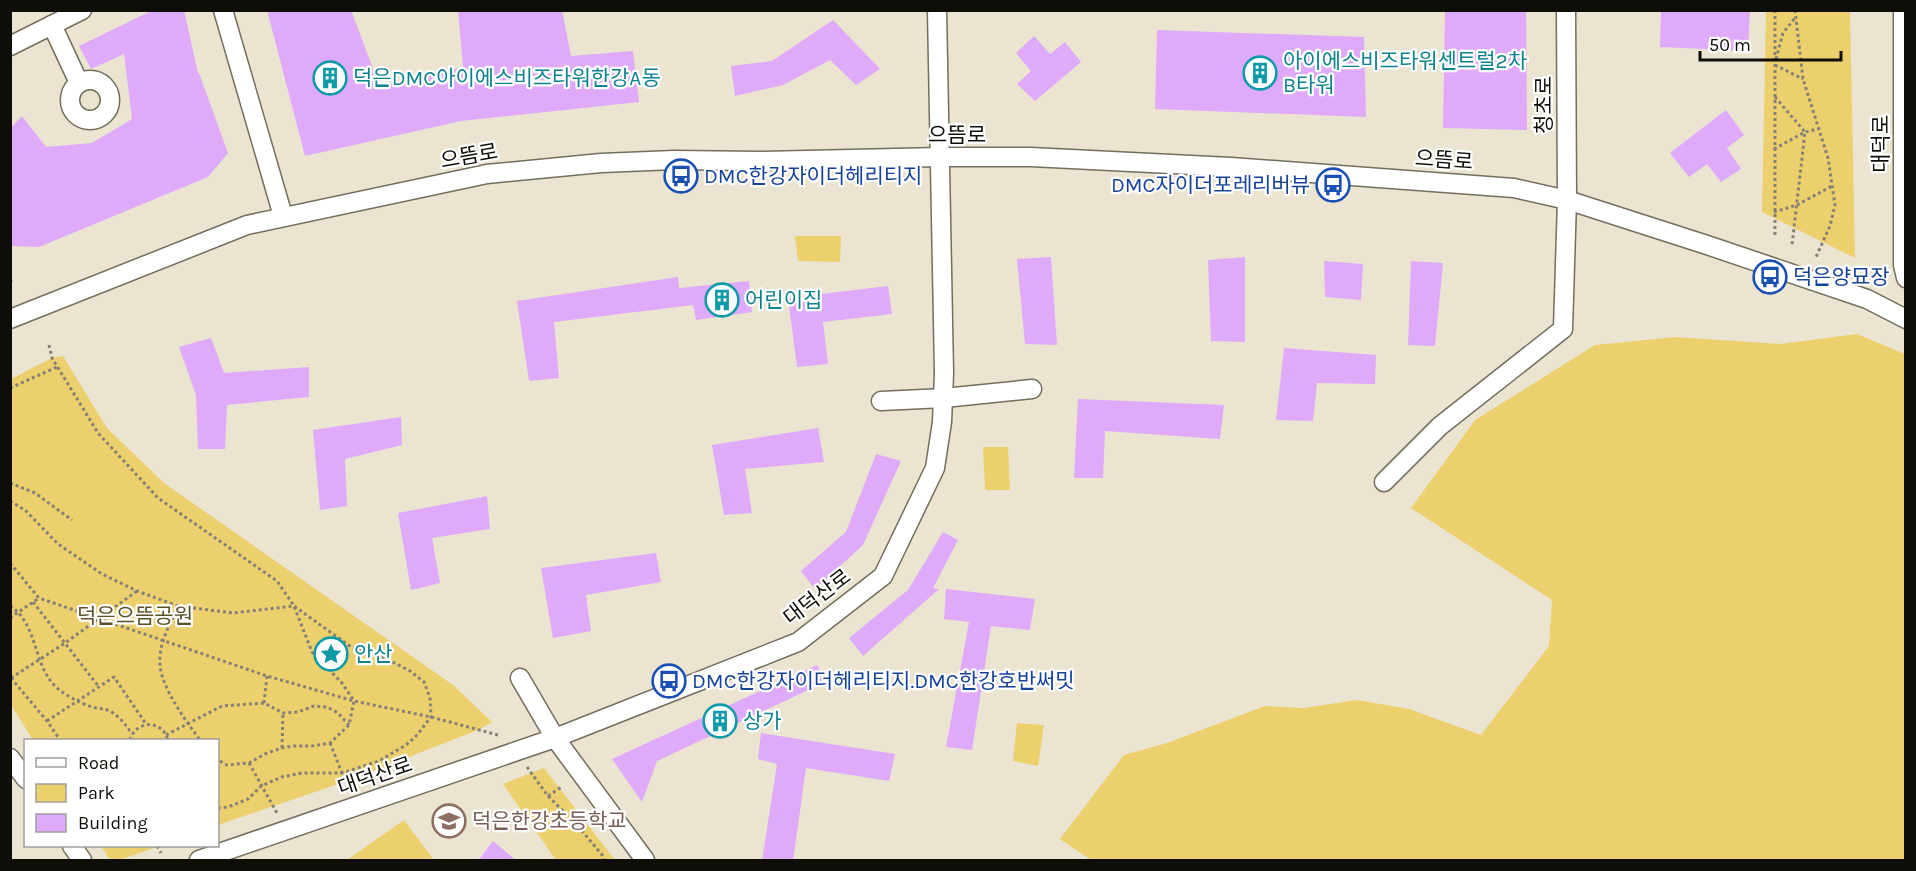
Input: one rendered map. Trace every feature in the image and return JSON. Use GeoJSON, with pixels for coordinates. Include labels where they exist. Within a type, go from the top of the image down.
{"type":"FeatureCollection","features":[{"type":"Feature","properties":{"kind":"street"},"geometry":{"type":"LineString","coordinates":[[10,46],[82,10]]}},
{"type":"Feature","properties":{"kind":"street"},"geometry":{"type":"LineString","coordinates":[[224,10],[283,216]]}},
{"type":"Feature","properties":{"kind":"street","name":"대덕산로"},"geometry":{"type":"LineString","coordinates":[[199,861],[555,738],[798,642],[883,576],[935,468],[944,398],[937,10]]}},
{"type":"Feature","properties":{"kind":"street","name":"청초로"},"geometry":{"type":"LineString","coordinates":[[1384,482],[1440,426],[1563,329],[1567,200],[1566,10]]}},
{"type":"Feature","properties":{"kind":"street","name":"대덕로"},"geometry":{"type":"LineString","coordinates":[[1903,10],[1903,265],[1905,278]]}},
{"type":"Feature","properties":{"kind":"street"},"geometry":{"type":"LineString","coordinates":[[52,26],[79,83]]}},
{"type":"Feature","properties":{"kind":"street","name":"으뜸로"},"geometry":{"type":"LineString","coordinates":[[10,319],[248,225],[487,174],[674,160],[759,161],[940,157],[1031,157],[1231,166],[1514,188],[1567,200],[1707,245],[1867,299],[1905,319]]}},
{"type":"Feature","properties":{"kind":"street"},"geometry":{"type":"LineString","coordinates":[[881,401],[944,398],[1032,389]]}},
{"type":"Feature","properties":{"kind":"street"},"geometry":{"type":"LineString","coordinates":[[520,678],[555,738],[645,861]]}},
{"type":"Feature","properties":{"kind":"street"},"geometry":{"type":"LineString","coordinates":[[10,758],[24,776]]}},
{"type":"Feature","properties":{"kind":"street"},"geometry":{"type":"LineString","coordinates":[[73,847],[82,861]]}},
{"type":"Feature","properties":{"kind":"path"},"geometry":{"type":"LineString","coordinates":[[1775,10],[1775,236]]}},
{"type":"Feature","properties":{"kind":"path"},"geometry":{"type":"LineString","coordinates":[[1795,10],[1803,79],[1828,158],[1835,205],[1830,226],[1816,257]]}},
{"type":"Feature","properties":{"kind":"path"},"geometry":{"type":"LineString","coordinates":[[1774,65],[1783,33],[1795,18]]}},
{"type":"Feature","properties":{"kind":"path"},"geometry":{"type":"LineString","coordinates":[[1774,65],[1803,79]]}},
{"type":"Feature","properties":{"kind":"path"},"geometry":{"type":"LineString","coordinates":[[1774,96],[1806,132],[1792,244]]}},
{"type":"Feature","properties":{"kind":"path"},"geometry":{"type":"LineString","coordinates":[[1774,149],[1806,132],[1818,129]]}},
{"type":"Feature","properties":{"kind":"path"},"geometry":{"type":"LineString","coordinates":[[1774,212],[1797,206],[1832,186]]}},
{"type":"Feature","properties":{"kind":"path"},"geometry":{"type":"LineString","coordinates":[[49,345],[57,367],[98,433],[158,498],[277,581],[294,606],[312,652],[342,683],[354,701],[349,725],[330,743],[282,748],[249,763],[227,765],[219,761]]}},
{"type":"Feature","properties":{"kind":"path"},"geometry":{"type":"LineString","coordinates":[[10,388],[57,367]]}},
{"type":"Feature","properties":{"kind":"path"},"geometry":{"type":"LineString","coordinates":[[10,483],[35,494],[72,520]]}},
{"type":"Feature","properties":{"kind":"path"},"geometry":{"type":"LineString","coordinates":[[10,501],[25,510],[58,544],[102,574],[137,591],[178,606],[233,613],[294,606],[351,647],[387,659],[410,671],[424,682],[430,698],[431,717],[406,745],[380,761],[342,773],[302,773],[282,777],[261,786],[248,799],[219,808]]}},
{"type":"Feature","properties":{"kind":"path"},"geometry":{"type":"LineString","coordinates":[[10,563],[39,598],[267,676],[354,701],[431,717],[498,735]]}},
{"type":"Feature","properties":{"kind":"path"},"geometry":{"type":"LineString","coordinates":[[59,739],[47,721],[11,678],[66,643],[137,591]]}},
{"type":"Feature","properties":{"kind":"path"},"geometry":{"type":"LineString","coordinates":[[10,618],[39,598]]}},
{"type":"Feature","properties":{"kind":"path"},"geometry":{"type":"LineString","coordinates":[[33,602],[99,687]]}},
{"type":"Feature","properties":{"kind":"path"},"geometry":{"type":"LineString","coordinates":[[10,606],[20,612],[33,637],[46,674],[55,686],[78,701],[107,709],[120,718],[132,735]]}},
{"type":"Feature","properties":{"kind":"path"},"geometry":{"type":"LineString","coordinates":[[178,606],[163,640],[160,665],[166,686],[199,739]]}},
{"type":"Feature","properties":{"kind":"path"},"geometry":{"type":"LineString","coordinates":[[264,703],[267,676]]}},
{"type":"Feature","properties":{"kind":"path"},"geometry":{"type":"LineString","coordinates":[[47,721],[114,677],[146,724]]}},
{"type":"Feature","properties":{"kind":"path"},"geometry":{"type":"LineString","coordinates":[[166,735],[222,706],[264,703],[283,713],[298,712],[314,706],[327,707],[338,713],[349,725]]}},
{"type":"Feature","properties":{"kind":"path"},"geometry":{"type":"LineString","coordinates":[[282,748],[283,713]]}},
{"type":"Feature","properties":{"kind":"path"},"geometry":{"type":"LineString","coordinates":[[131,739],[135,730],[146,724],[158,726],[167,739]]}},
{"type":"Feature","properties":{"kind":"path"},"geometry":{"type":"LineString","coordinates":[[330,743],[342,773],[352,786]]}},
{"type":"Feature","properties":{"kind":"path"},"geometry":{"type":"LineString","coordinates":[[249,763],[277,813]]}},
{"type":"Feature","properties":{"kind":"path"},"geometry":{"type":"LineString","coordinates":[[527,767],[548,796],[603,856],[604,861]]}},
{"type":"Feature","properties":{"kind":"path"},"geometry":{"type":"LineString","coordinates":[[548,796],[563,786]]}},
{"type":"Feature","properties":{"kind":"path"},"geometry":{"type":"LineString","coordinates":[[158,847],[161,854]]}},
{"type":"Feature","properties":{"kind":"green space"},"geometry":{"type":"Polygon","coordinates":[[[1766,11],[1850,11],[1855,258],[1762,212],[1766,11]]]}},
{"type":"Feature","properties":{"kind":"green space"},"geometry":{"type":"Polygon","coordinates":[[[795,236],[841,236],[840,262],[798,261],[795,236]]]}},
{"type":"Feature","properties":{"kind":"green space"},"geometry":{"type":"Polygon","coordinates":[[[1857,334],[1905,354],[1905,860],[1091,860],[1060,839],[1124,755],[1167,743],[1265,706],[1303,708],[1357,700],[1409,709],[1481,735],[1549,646],[1552,600],[1411,508],[1475,420],[1595,345],[1675,337],[1780,344],[1857,334]]]}},
{"type":"Feature","properties":{"kind":"green space","name":"덕은으뜸공원"},"geometry":{"type":"Polygon","coordinates":[[[63,356],[107,428],[164,483],[453,685],[492,722],[478,730],[347,781],[219,825],[219,739],[32,739],[11,705],[11,379],[52,358],[63,356]]]}},
{"type":"Feature","properties":{"kind":"green space"},"geometry":{"type":"Polygon","coordinates":[[[983,447],[1008,447],[1010,490],[985,490],[983,447]]]}},
{"type":"Feature","properties":{"kind":"green space"},"geometry":{"type":"Polygon","coordinates":[[[1017,723],[1044,725],[1038,766],[1013,761],[1017,723]]]}},
{"type":"Feature","properties":{"kind":"green space"},"geometry":{"type":"Polygon","coordinates":[[[544,768],[615,860],[556,860],[503,784],[544,768]]]}},
{"type":"Feature","properties":{"kind":"green space"},"geometry":{"type":"Polygon","coordinates":[[[404,820],[434,860],[347,860],[404,820]]]}},
{"type":"Feature","properties":{"kind":"green space"},"geometry":{"type":"Polygon","coordinates":[[[102,847],[157,847],[119,860],[110,860],[102,847]]]}},
{"type":"Feature","properties":{"kind":"building"},"geometry":{"type":"Polygon","coordinates":[[[153,10],[184,10],[198,73],[228,153],[208,177],[39,247],[10,246],[10,129],[22,116],[46,147],[92,143],[132,119],[124,54],[91,69],[79,46],[153,10]]]}},
{"type":"Feature","properties":{"kind":"building"},"geometry":{"type":"Polygon","coordinates":[[[267,10],[351,10],[379,85],[463,67],[458,10],[562,10],[571,56],[633,51],[639,102],[461,121],[305,156],[267,10]]]}},
{"type":"Feature","properties":{"kind":"building"},"geometry":{"type":"Polygon","coordinates":[[[1445,10],[1526,10],[1527,130],[1443,128],[1445,10]]]}},
{"type":"Feature","properties":{"kind":"building"},"geometry":{"type":"Polygon","coordinates":[[[1661,10],[1750,10],[1748,51],[1660,47],[1661,10]]]}},
{"type":"Feature","properties":{"kind":"building"},"geometry":{"type":"Polygon","coordinates":[[[833,20],[880,69],[856,85],[830,60],[783,85],[735,96],[731,66],[772,61],[833,20]]]}},
{"type":"Feature","properties":{"kind":"building","name":"아이에스비즈타워센트럴2차 B타워"},"geometry":{"type":"Polygon","coordinates":[[[1157,30],[1364,37],[1366,117],[1155,109],[1157,30]]]}},
{"type":"Feature","properties":{"kind":"building"},"geometry":{"type":"Polygon","coordinates":[[[1034,36],[1050,54],[1065,42],[1081,62],[1035,101],[1017,84],[1031,71],[1016,53],[1034,36]]]}},
{"type":"Feature","properties":{"kind":"building"},"geometry":{"type":"Polygon","coordinates":[[[1726,110],[1744,135],[1727,148],[1741,169],[1721,182],[1707,164],[1689,177],[1670,153],[1726,110]]]}},
{"type":"Feature","properties":{"kind":"building"},"geometry":{"type":"Polygon","coordinates":[[[1051,257],[1057,345],[1025,344],[1017,259],[1051,257]]]}},
{"type":"Feature","properties":{"kind":"building"},"geometry":{"type":"Polygon","coordinates":[[[1245,257],[1245,342],[1211,341],[1208,260],[1245,257]]]}},
{"type":"Feature","properties":{"kind":"building"},"geometry":{"type":"Polygon","coordinates":[[[1324,261],[1363,264],[1361,300],[1325,297],[1324,261]]]}},
{"type":"Feature","properties":{"kind":"building"},"geometry":{"type":"Polygon","coordinates":[[[1411,261],[1443,263],[1435,346],[1408,345],[1411,261]]]}},
{"type":"Feature","properties":{"kind":"building"},"geometry":{"type":"Polygon","coordinates":[[[678,277],[679,288],[749,281],[752,312],[696,320],[693,305],[554,322],[559,378],[529,381],[517,301],[678,277]]]}},
{"type":"Feature","properties":{"kind":"building"},"geometry":{"type":"Polygon","coordinates":[[[888,286],[892,314],[823,322],[828,364],[797,367],[788,298],[888,286]]]}},
{"type":"Feature","properties":{"kind":"building"},"geometry":{"type":"Polygon","coordinates":[[[211,338],[224,373],[309,367],[309,397],[227,405],[225,449],[198,449],[196,395],[179,347],[211,338]]]}},
{"type":"Feature","properties":{"kind":"building"},"geometry":{"type":"Polygon","coordinates":[[[1284,348],[1376,355],[1375,384],[1317,383],[1313,421],[1276,420],[1284,348]]]}},
{"type":"Feature","properties":{"kind":"building"},"geometry":{"type":"Polygon","coordinates":[[[1078,399],[1224,405],[1220,439],[1105,431],[1103,478],[1074,478],[1078,399]]]}},
{"type":"Feature","properties":{"kind":"building"},"geometry":{"type":"Polygon","coordinates":[[[401,417],[402,445],[345,459],[347,506],[320,510],[313,430],[401,417]]]}},
{"type":"Feature","properties":{"kind":"building"},"geometry":{"type":"Polygon","coordinates":[[[818,428],[824,462],[745,469],[752,513],[724,515],[712,445],[818,428]]]}},
{"type":"Feature","properties":{"kind":"building"},"geometry":{"type":"Polygon","coordinates":[[[876,454],[901,461],[863,545],[815,589],[801,571],[846,532],[876,454]]]}},
{"type":"Feature","properties":{"kind":"building"},"geometry":{"type":"Polygon","coordinates":[[[487,496],[490,529],[432,538],[440,583],[411,590],[398,513],[487,496]]]}},
{"type":"Feature","properties":{"kind":"building"},"geometry":{"type":"Polygon","coordinates":[[[943,532],[958,540],[933,588],[939,589],[863,656],[849,638],[908,590],[943,532]]]}},
{"type":"Feature","properties":{"kind":"building"},"geometry":{"type":"Polygon","coordinates":[[[656,553],[661,582],[586,595],[591,631],[553,638],[541,568],[656,553]]]}},
{"type":"Feature","properties":{"kind":"building"},"geometry":{"type":"Polygon","coordinates":[[[946,589],[1035,599],[1030,630],[991,626],[972,750],[946,747],[969,622],[944,619],[946,589]]]}},
{"type":"Feature","properties":{"kind":"building","name":"상가"},"geometry":{"type":"Polygon","coordinates":[[[817,665],[825,682],[657,761],[642,802],[612,759],[817,665]]]}},
{"type":"Feature","properties":{"kind":"building"},"geometry":{"type":"Polygon","coordinates":[[[761,733],[895,754],[889,781],[806,768],[793,861],[762,861],[777,764],[758,759],[761,733]]]}},
{"type":"Feature","properties":{"kind":"building"},"geometry":{"type":"Polygon","coordinates":[[[493,841],[517,861],[478,861],[493,841]]]}},
{"type":"Feature","properties":{"kind":"place","name":"아이에스비즈타워센트럴2차 B타워"},"geometry":{"type":"Point","coordinates":[1260,73]}},
{"type":"Feature","properties":{"kind":"place","name":"덕은DMC아이에스비즈타워한강A동"},"geometry":{"type":"Point","coordinates":[330,78]}},
{"type":"Feature","properties":{"kind":"place","name":"DMC한강자이더헤리티지"},"geometry":{"type":"Point","coordinates":[681,176]}},
{"type":"Feature","properties":{"kind":"place","name":"DMC자이더포레리버뷰"},"geometry":{"type":"Point","coordinates":[1333,185]}},
{"type":"Feature","properties":{"kind":"place","name":"덕은양묘장"},"geometry":{"type":"Point","coordinates":[1770,277]}},
{"type":"Feature","properties":{"kind":"place","name":"어린이집"},"geometry":{"type":"Point","coordinates":[722,300]}},
{"type":"Feature","properties":{"kind":"place","name":"안산"},"geometry":{"type":"Point","coordinates":[331,654]}},
{"type":"Feature","properties":{"kind":"place","name":"DMC한강자이더헤리티지.DMC한강호반써밋"},"geometry":{"type":"Point","coordinates":[669,681]}},
{"type":"Feature","properties":{"kind":"place","name":"상가"},"geometry":{"type":"Point","coordinates":[720,721]}},
{"type":"Feature","properties":{"kind":"place","name":"덕은한강초등학교"},"geometry":{"type":"Point","coordinates":[449,821]}}]}
